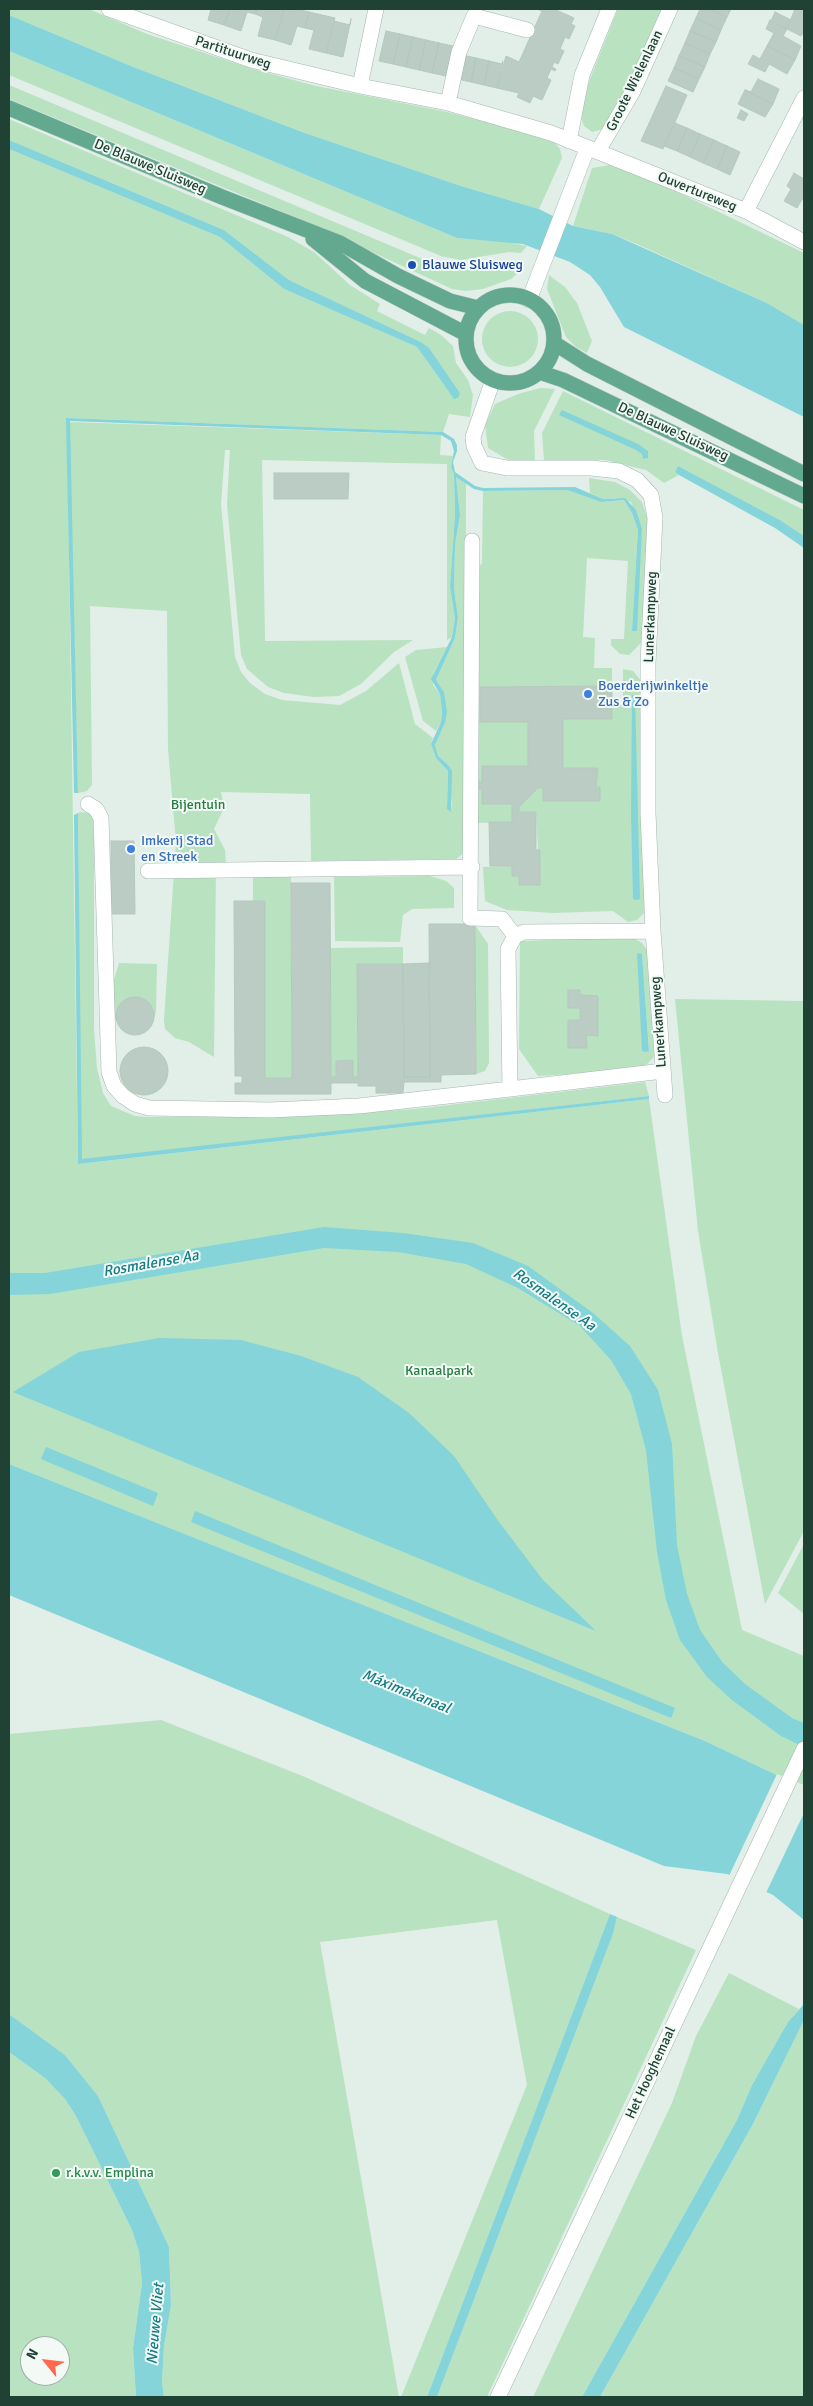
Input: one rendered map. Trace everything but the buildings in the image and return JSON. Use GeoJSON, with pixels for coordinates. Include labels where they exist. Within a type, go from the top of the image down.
{"type":"FeatureCollection","features":[{"type":"Feature","properties":{"kind":"main road","name":"De Blauwe Sluisweg"},"geometry":{"type":"LineString","coordinates":[[9,108],[340,243],[398,276],[450,301],[478,308]]}},
{"type":"Feature","properties":{"kind":"main road","name":"De Blauwe Sluisweg"},"geometry":{"type":"LineString","coordinates":[[292,225],[327,249],[365,281],[466,334]]}},
{"type":"Feature","properties":{"kind":"main road"},"geometry":{"type":"LineString","coordinates":[[502,296],[516,296],[529,300],[541,309],[550,322],[554,343],[549,359],[539,372],[522,382],[502,383],[493,380],[480,372],[472,361],[467,348],[466,334],[470,320],[478,308],[489,300],[502,296]]}},
{"type":"Feature","properties":{"kind":"main road","name":"De Blauwe Sluisweg"},"geometry":{"type":"LineString","coordinates":[[554,343],[587,364],[804,474]]}},
{"type":"Feature","properties":{"kind":"main road","name":"De Blauwe Sluisweg"},"geometry":{"type":"LineString","coordinates":[[539,372],[563,380],[804,496]]}},
{"type":"Feature","properties":{"kind":"street","name":"Partituurweg"},"geometry":{"type":"LineString","coordinates":[[109,9],[251,60],[360,86],[448,103],[551,133],[593,150]]}},
{"type":"Feature","properties":{"kind":"street"},"geometry":{"type":"LineString","coordinates":[[360,86],[376,9]]}},
{"type":"Feature","properties":{"kind":"street"},"geometry":{"type":"LineString","coordinates":[[569,141],[582,75],[608,9]]}},
{"type":"Feature","properties":{"kind":"street","name":"Groote Wielenlaan"},"geometry":{"type":"LineString","coordinates":[[529,300],[575,181],[593,150],[633,92],[670,9]]}},
{"type":"Feature","properties":{"kind":"street"},"geometry":{"type":"LineString","coordinates":[[448,103],[459,52],[474,16],[527,30]]}},
{"type":"Feature","properties":{"kind":"street"},"geometry":{"type":"LineString","coordinates":[[746,211],[804,98]]}},
{"type":"Feature","properties":{"kind":"street","name":"Ouvertureweg"},"geometry":{"type":"LineString","coordinates":[[593,150],[746,211],[804,242]]}},
{"type":"Feature","properties":{"kind":"street","name":"Lunerkampweg"},"geometry":{"type":"LineString","coordinates":[[493,380],[473,436],[474,446],[482,463],[507,468],[591,468],[619,471],[637,480],[651,496],[655,518],[649,636],[648,813],[652,932],[665,1095]]}},
{"type":"Feature","properties":{"kind":"street"},"geometry":{"type":"LineString","coordinates":[[472,541],[472,867],[470,918],[502,919],[515,936]]}},
{"type":"Feature","properties":{"kind":"street"},"geometry":{"type":"LineString","coordinates":[[88,804],[96,809],[101,818],[108,1072],[114,1086],[123,1096],[135,1104],[149,1108],[270,1110],[359,1106],[662,1070]]}},
{"type":"Feature","properties":{"kind":"street"},"geometry":{"type":"LineString","coordinates":[[148,871],[472,867]]}},
{"type":"Feature","properties":{"kind":"street"},"geometry":{"type":"LineString","coordinates":[[510,1089],[508,949],[515,936],[524,932],[652,932]]}},
{"type":"Feature","properties":{"kind":"street","name":"Het Hooghemaal"},"geometry":{"type":"LineString","coordinates":[[498,2397],[804,1749]]}},
{"type":"Feature","properties":{"kind":"green space"},"geometry":{"type":"Polygon","coordinates":[[[9,9],[89,9],[147,34],[253,69],[316,86],[443,111],[517,130],[555,143],[560,149],[562,158],[539,209],[461,186],[302,132],[131,66],[9,15],[9,9]]]}},
{"type":"Feature","properties":{"kind":"green space"},"geometry":{"type":"Polygon","coordinates":[[[618,9],[664,9],[629,90],[604,129],[592,132],[584,126],[580,114],[590,79],[618,9]]]}},
{"type":"Feature","properties":{"kind":"green space"},"geometry":{"type":"Polygon","coordinates":[[[9,51],[457,238],[507,242],[527,246],[521,253],[509,252],[461,260],[441,256],[9,75],[9,51]]]}},
{"type":"Feature","properties":{"kind":"green space"},"geometry":{"type":"Polygon","coordinates":[[[9,85],[439,266],[470,270],[495,263],[513,262],[521,266],[520,271],[511,279],[483,289],[466,291],[452,289],[307,222],[9,99],[9,85]]]}},
{"type":"Feature","properties":{"kind":"green space","name":"Kanaalpark"},"geometry":{"type":"Polygon","coordinates":[[[9,119],[288,237],[314,252],[350,285],[380,304],[377,311],[425,335],[429,328],[441,335],[453,346],[456,363],[468,380],[473,395],[470,417],[449,414],[443,432],[67,418],[78,1164],[649,1099],[682,1336],[742,1630],[804,1656],[804,1788],[705,1741],[9,1464],[9,149],[220,237],[284,289],[417,347],[449,392],[460,393],[429,349],[421,342],[289,280],[224,230],[9,140],[9,119]]]}},
{"type":"Feature","properties":{"kind":"green space"},"geometry":{"type":"Polygon","coordinates":[[[610,165],[669,188],[804,253],[804,325],[767,303],[639,245],[612,234],[573,226],[592,168],[610,165]]]}},
{"type":"Feature","properties":{"kind":"green space"},"geometry":{"type":"Polygon","coordinates":[[[549,275],[565,287],[577,303],[592,341],[587,353],[576,347],[566,337],[547,289],[549,275]]]}},
{"type":"Feature","properties":{"kind":"green space"},"geometry":{"type":"Polygon","coordinates":[[[510,311],[521,313],[530,319],[536,328],[538,339],[536,350],[530,359],[521,365],[510,367],[499,365],[490,359],[484,350],[482,339],[484,328],[490,319],[499,313],[510,311]]]}},
{"type":"Feature","properties":{"kind":"green space"},"geometry":{"type":"Polygon","coordinates":[[[540,388],[555,389],[534,431],[535,461],[510,461],[488,448],[485,425],[495,404],[518,394],[540,388]]]}},
{"type":"Feature","properties":{"kind":"green space"},"geometry":{"type":"Polygon","coordinates":[[[563,391],[804,510],[804,536],[780,520],[678,466],[675,472],[679,475],[664,483],[646,470],[605,460],[544,460],[542,433],[563,391]]]}},
{"type":"Feature","properties":{"kind":"green space","name":"Bijentuin"},"geometry":{"type":"Polygon","coordinates":[[[69,422],[441,435],[440,455],[453,456],[451,467],[454,474],[455,514],[450,587],[455,618],[452,637],[447,640],[447,464],[262,460],[265,641],[413,640],[394,652],[361,684],[339,696],[314,697],[284,693],[268,687],[247,669],[241,655],[227,504],[230,450],[225,450],[221,504],[235,657],[241,672],[250,683],[265,694],[282,700],[340,705],[366,691],[399,663],[415,724],[433,738],[431,744],[436,758],[448,771],[447,809],[451,811],[448,765],[438,756],[435,745],[445,723],[444,692],[436,680],[455,638],[458,619],[454,589],[455,545],[460,515],[456,476],[466,484],[465,852],[456,859],[311,861],[310,794],[221,792],[224,808],[214,829],[225,850],[226,863],[216,864],[214,1057],[189,1042],[175,1038],[165,1029],[164,1020],[176,842],[168,749],[167,611],[90,606],[92,785],[87,791],[78,793],[69,422]]]}},
{"type":"Feature","properties":{"kind":"green space"},"geometry":{"type":"Polygon","coordinates":[[[589,478],[615,482],[630,490],[642,502],[647,517],[645,639],[629,655],[620,654],[611,645],[611,639],[624,639],[628,561],[587,558],[583,637],[595,638],[594,668],[612,668],[612,686],[480,687],[480,722],[528,722],[528,766],[482,766],[482,782],[479,781],[482,789],[482,804],[512,804],[512,822],[477,823],[479,567],[482,563],[483,491],[567,490],[601,502],[624,500],[616,498],[603,499],[590,493],[589,478]],[[624,500],[632,513],[638,530],[632,631],[642,529],[631,502],[624,500]]]}},
{"type":"Feature","properties":{"kind":"green space"},"geometry":{"type":"Polygon","coordinates":[[[447,647],[433,674],[433,685],[440,694],[442,712],[441,722],[436,731],[423,721],[405,657],[416,650],[447,647]]]}},
{"type":"Feature","properties":{"kind":"green space"},"geometry":{"type":"Polygon","coordinates":[[[623,669],[633,671],[644,684],[646,911],[637,920],[628,922],[613,911],[553,913],[507,910],[485,901],[483,867],[512,866],[519,876],[519,885],[540,885],[536,812],[519,812],[519,807],[538,788],[543,788],[543,801],[600,800],[600,787],[596,787],[598,768],[563,768],[563,719],[612,719],[612,705],[623,705],[623,669]]]}},
{"type":"Feature","properties":{"kind":"green space"},"geometry":{"type":"Polygon","coordinates":[[[78,813],[90,813],[94,818],[94,1029],[97,1068],[103,1093],[111,1106],[135,1116],[147,1117],[306,1116],[415,1109],[645,1082],[649,1096],[81,1160],[78,813]]]}},
{"type":"Feature","properties":{"kind":"green space"},"geometry":{"type":"Polygon","coordinates":[[[253,876],[291,876],[292,1078],[265,1078],[264,902],[253,902],[253,876]]]}},
{"type":"Feature","properties":{"kind":"green space"},"geometry":{"type":"Polygon","coordinates":[[[430,876],[446,881],[454,888],[454,908],[412,909],[403,915],[400,942],[335,941],[334,877],[430,876]]]}},
{"type":"Feature","properties":{"kind":"green space"},"geometry":{"type":"Polygon","coordinates":[[[475,925],[488,944],[489,1063],[485,1071],[476,1074],[475,925]]]}},
{"type":"Feature","properties":{"kind":"green space"},"geometry":{"type":"Polygon","coordinates":[[[632,937],[642,943],[650,954],[656,1052],[654,1057],[645,1066],[633,1070],[538,1076],[519,1049],[520,941],[632,937]],[[639,953],[646,1052],[649,1050],[642,954],[639,953]]]}},
{"type":"Feature","properties":{"kind":"green space"},"geometry":{"type":"Polygon","coordinates":[[[403,947],[403,964],[357,964],[358,1077],[353,1077],[353,1060],[336,1061],[336,1077],[331,1077],[330,948],[403,947]]]}},
{"type":"Feature","properties":{"kind":"green space"},"geometry":{"type":"Polygon","coordinates":[[[119,963],[157,964],[156,1012],[153,1023],[142,1032],[132,1033],[118,1023],[110,1012],[111,989],[119,963]]]}},
{"type":"Feature","properties":{"kind":"green space"},"geometry":{"type":"Polygon","coordinates":[[[675,999],[804,1001],[804,1531],[765,1604],[718,1353],[698,1231],[675,999]]]}},
{"type":"Feature","properties":{"kind":"green space"},"geometry":{"type":"Polygon","coordinates":[[[804,1544],[804,1614],[778,1593],[804,1544]]]}},
{"type":"Feature","properties":{"kind":"green space"},"geometry":{"type":"Polygon","coordinates":[[[161,1720],[305,1777],[610,1914],[427,2397],[401,2397],[527,2085],[497,1920],[320,1942],[399,2397],[164,2397],[162,2382],[164,2346],[171,2305],[169,2247],[98,2096],[65,2055],[9,2014],[9,1734],[161,1720]]]}},
{"type":"Feature","properties":{"kind":"green space"},"geometry":{"type":"Polygon","coordinates":[[[617,1917],[696,1950],[487,2397],[437,2397],[613,1934],[617,1917]]]}},
{"type":"Feature","properties":{"kind":"green space"},"geometry":{"type":"Polygon","coordinates":[[[729,1973],[799,2009],[788,2022],[752,2085],[737,2120],[582,2397],[533,2397],[672,2103],[696,2036],[729,1973]]]}},
{"type":"Feature","properties":{"kind":"green space"},"geometry":{"type":"Polygon","coordinates":[[[804,2020],[804,2397],[600,2397],[753,2124],[804,2020]]]}},
{"type":"Feature","properties":{"kind":"green space","name":"r.k.v.v. Emplina"},"geometry":{"type":"Polygon","coordinates":[[[9,2052],[45,2078],[65,2099],[76,2116],[132,2230],[139,2252],[142,2283],[133,2348],[136,2397],[9,2397],[9,2052]]]}},
{"type":"Feature","properties":{"kind":"water"},"geometry":{"type":"Polygon","coordinates":[[[9,15],[131,66],[302,132],[461,186],[539,209],[573,226],[612,234],[767,303],[804,325],[804,417],[624,327],[600,287],[590,275],[570,262],[523,244],[457,238],[9,51],[9,15]]]}},
{"type":"Feature","properties":{"kind":"water"},"geometry":{"type":"Polygon","coordinates":[[[9,140],[224,230],[289,280],[421,342],[429,348],[460,393],[458,398],[454,399],[417,347],[284,289],[220,237],[9,149],[9,140]]]}},
{"type":"Feature","properties":{"kind":"water"},"geometry":{"type":"Polygon","coordinates":[[[562,410],[638,444],[648,451],[648,458],[643,459],[642,454],[636,450],[559,415],[562,410]]]}},
{"type":"Feature","properties":{"kind":"water"},"geometry":{"type":"Polygon","coordinates":[[[66,418],[443,432],[454,439],[457,445],[453,462],[455,472],[475,486],[483,488],[575,487],[603,499],[625,498],[636,510],[642,529],[637,631],[632,631],[638,530],[632,513],[624,500],[601,502],[567,490],[483,491],[474,489],[456,477],[460,515],[455,545],[454,589],[458,618],[455,638],[436,680],[444,692],[447,712],[445,723],[435,745],[438,756],[452,771],[451,812],[447,809],[448,771],[436,758],[431,744],[441,722],[442,712],[440,694],[431,679],[452,637],[455,618],[450,587],[455,514],[454,474],[451,467],[454,451],[451,441],[441,435],[70,421],[78,793],[74,793],[66,418]]]}},
{"type":"Feature","properties":{"kind":"water"},"geometry":{"type":"Polygon","coordinates":[[[678,466],[780,520],[804,536],[804,548],[775,528],[679,475],[675,472],[678,466]]]}},
{"type":"Feature","properties":{"kind":"water"},"geometry":{"type":"Polygon","coordinates":[[[632,695],[635,695],[640,899],[636,900],[633,899],[631,814],[632,695]]]}},
{"type":"Feature","properties":{"kind":"water"},"geometry":{"type":"Polygon","coordinates":[[[78,813],[82,1159],[649,1096],[649,1099],[78,1164],[74,815],[78,813]]]}},
{"type":"Feature","properties":{"kind":"water"},"geometry":{"type":"Polygon","coordinates":[[[637,954],[642,954],[649,1051],[646,1052],[642,1051],[637,954]]]}},
{"type":"Feature","properties":{"kind":"water","name":"Rosmalense Aa"},"geometry":{"type":"Polygon","coordinates":[[[324,1227],[403,1233],[473,1243],[528,1266],[593,1313],[630,1346],[658,1390],[672,1444],[677,1545],[687,1594],[700,1630],[723,1663],[745,1684],[792,1718],[804,1723],[804,1747],[781,1736],[732,1700],[707,1677],[680,1640],[666,1600],[657,1552],[646,1450],[631,1394],[611,1360],[580,1326],[518,1288],[466,1264],[398,1252],[324,1248],[50,1294],[9,1295],[9,1273],[45,1273],[324,1227]]]}},
{"type":"Feature","properties":{"kind":"water"},"geometry":{"type":"Polygon","coordinates":[[[159,1338],[241,1340],[301,1356],[358,1377],[409,1413],[454,1456],[499,1522],[543,1580],[596,1631],[13,1392],[79,1352],[159,1338]]]}},
{"type":"Feature","properties":{"kind":"water"},"geometry":{"type":"Polygon","coordinates":[[[46,1447],[158,1493],[153,1506],[41,1459],[46,1447]]]}},
{"type":"Feature","properties":{"kind":"water","name":"Máximakanaal"},"geometry":{"type":"Polygon","coordinates":[[[9,1464],[705,1741],[804,1788],[804,1920],[773,1895],[727,1874],[664,1866],[9,1595],[9,1464]]]}},
{"type":"Feature","properties":{"kind":"water"},"geometry":{"type":"Polygon","coordinates":[[[195,1511],[675,1708],[671,1718],[191,1522],[195,1511]]]}},
{"type":"Feature","properties":{"kind":"water"},"geometry":{"type":"Polygon","coordinates":[[[610,1914],[617,1917],[613,1934],[437,2397],[427,2397],[610,1914]]]}},
{"type":"Feature","properties":{"kind":"water"},"geometry":{"type":"Polygon","coordinates":[[[804,2004],[804,2020],[753,2124],[600,2397],[582,2397],[737,2120],[752,2085],[788,2022],[804,2004]]]}},
{"type":"Feature","properties":{"kind":"water","name":"Nieuwe Vliet"},"geometry":{"type":"Polygon","coordinates":[[[9,2014],[65,2055],[98,2096],[169,2247],[171,2305],[164,2346],[162,2382],[164,2397],[136,2397],[133,2348],[142,2283],[139,2252],[132,2230],[76,2116],[65,2099],[45,2078],[9,2052],[9,2014]]]}},
{"type":"Feature","properties":{"kind":"pier"},"geometry":{"type":"Polygon","coordinates":[[[777,1774],[804,1785],[804,1813],[765,1895],[728,1878],[777,1774]]]}},
{"type":"Feature","properties":{"kind":"place","name":"Blauwe Sluisweg"},"geometry":{"type":"Point","coordinates":[412,265]}},
{"type":"Feature","properties":{"kind":"place","name":"Boerderijwinkeltje Zus & Zo"},"geometry":{"type":"Point","coordinates":[588,694]}},
{"type":"Feature","properties":{"kind":"place","name":"Imkerij Stad en Streek"},"geometry":{"type":"Point","coordinates":[131,849]}},
{"type":"Feature","properties":{"kind":"place","name":"r.k.v.v. Emplina"},"geometry":{"type":"Point","coordinates":[56,2173]}}]}
